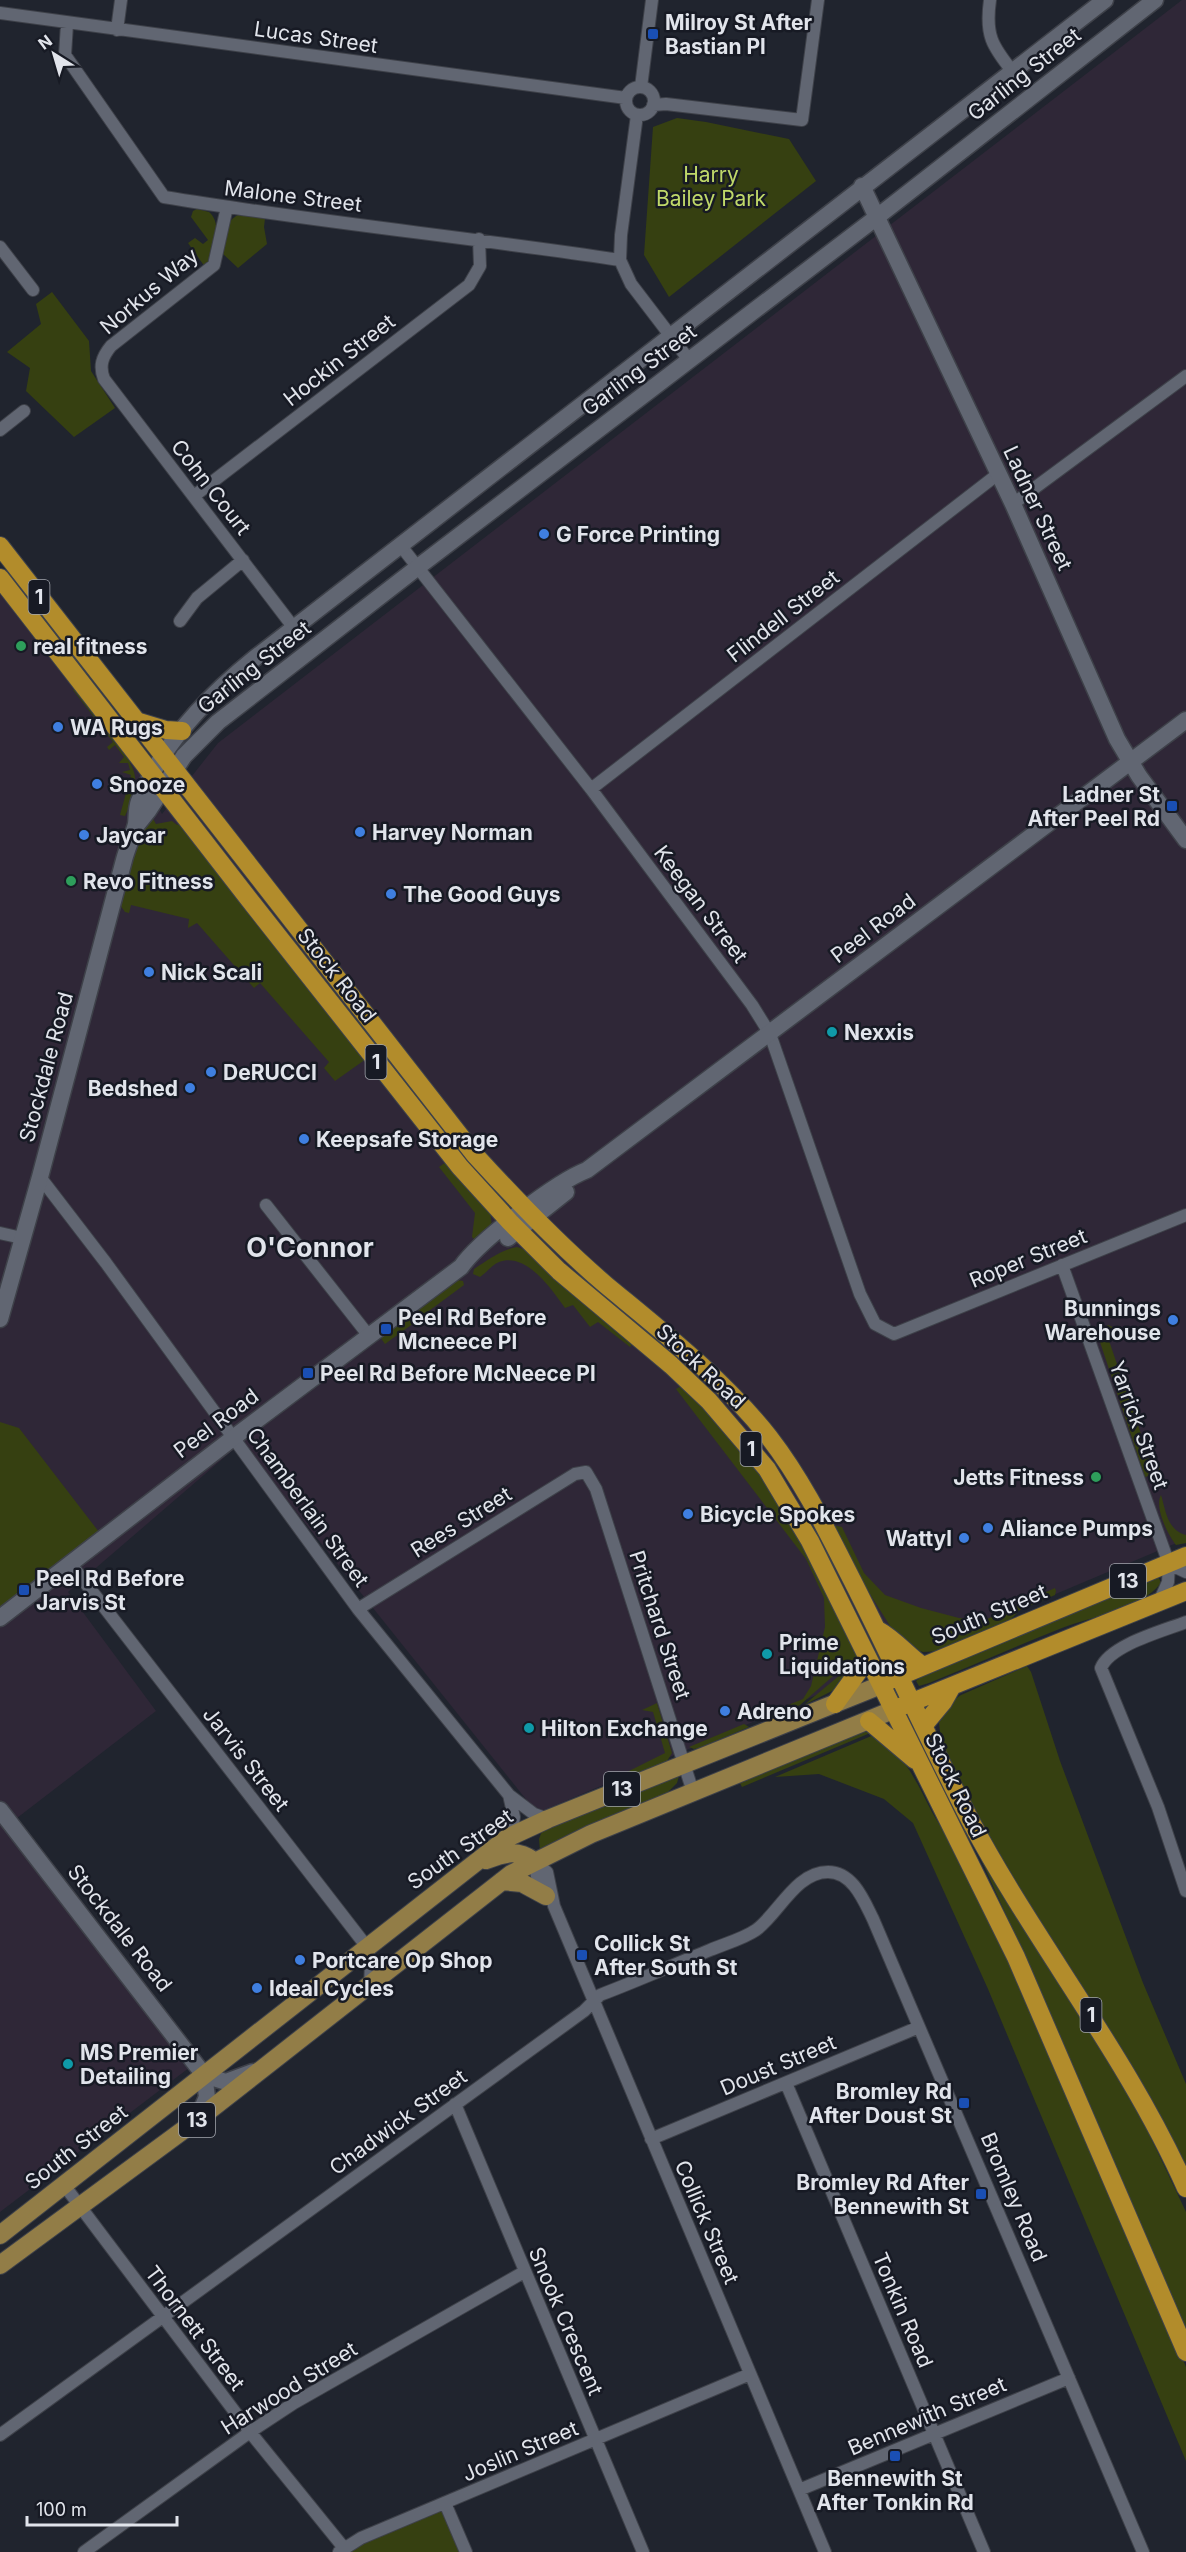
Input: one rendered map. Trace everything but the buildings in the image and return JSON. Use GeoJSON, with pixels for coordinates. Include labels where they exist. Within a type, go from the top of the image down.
{"type":"FeatureCollection","features":[{"type":"Feature","properties":{"kind":"highway","name":"Stock Road"},"geometry":{"type":"LineString","coordinates":[[0,546],[133,720],[460,1136],[530,1214],[605,1284],[707,1369],[756,1422],[804,1488],[986,1848],[1134,2084],[1186,2188]]}},
{"type":"Feature","properties":{"kind":"highway","name":"Stock Road"},"geometry":{"type":"LineString","coordinates":[[0,578],[448,1153],[514,1226],[568,1278],[691,1383],[749,1446],[795,1514],[1016,1957],[1186,2352]]}},
{"type":"Feature","properties":{"kind":"highway"},"geometry":{"type":"LineString","coordinates":[[133,720],[166,730],[182,731]]}},
{"type":"Feature","properties":{"kind":"highway","name":"South Street"},"geometry":{"type":"LineString","coordinates":[[881,1685],[1186,1556]]}},
{"type":"Feature","properties":{"kind":"highway","name":"13"},"geometry":{"type":"LineString","coordinates":[[893,1710],[1186,1591]]}},
{"type":"Feature","properties":{"kind":"highway"},"geometry":{"type":"LineString","coordinates":[[877,1630],[892,1638],[923,1666]]}},
{"type":"Feature","properties":{"kind":"highway"},"geometry":{"type":"LineString","coordinates":[[835,1704],[868,1658]]}},
{"type":"Feature","properties":{"kind":"highway"},"geometry":{"type":"LineString","coordinates":[[923,1726],[943,1702],[951,1686]]}},
{"type":"Feature","properties":{"kind":"highway"},"geometry":{"type":"LineString","coordinates":[[869,1720],[919,1763]]}},
{"type":"Feature","properties":{"kind":"main road","name":"South Street"},"geometry":{"type":"LineString","coordinates":[[0,2235],[468,1867],[511,1836],[881,1685]]}},
{"type":"Feature","properties":{"kind":"main road","name":"13"},"geometry":{"type":"LineString","coordinates":[[3,2256],[79,2206],[197,2120],[502,1881],[534,1861],[591,1834],[893,1710]]}},
{"type":"Feature","properties":{"kind":"main road"},"geometry":{"type":"LineString","coordinates":[[534,1861],[533,1842],[543,1821]]}},
{"type":"Feature","properties":{"kind":"main road"},"geometry":{"type":"LineString","coordinates":[[468,1867],[504,1853],[514,1852],[523,1854],[534,1861]]}},
{"type":"Feature","properties":{"kind":"main road"},"geometry":{"type":"LineString","coordinates":[[502,1881],[522,1883],[550,1901]]}},
{"type":"Feature","properties":{"kind":"street"},"geometry":{"type":"LineString","coordinates":[[117,30],[121,0]]}},
{"type":"Feature","properties":{"kind":"street"},"geometry":{"type":"LineString","coordinates":[[641,87],[652,0]]}},
{"type":"Feature","properties":{"kind":"street"},"geometry":{"type":"LineString","coordinates":[[653,105],[802,120],[818,0]]}},
{"type":"Feature","properties":{"kind":"street"},"geometry":{"type":"LineString","coordinates":[[990,0],[987,23],[991,40],[1013,72]]}},
{"type":"Feature","properties":{"kind":"street","name":"Garling Street"},"geometry":{"type":"LineString","coordinates":[[158,781],[182,731],[221,687],[862,186],[1106,0]]}},
{"type":"Feature","properties":{"kind":"street","name":"Garling Street"},"geometry":{"type":"LineString","coordinates":[[168,763],[418,567],[877,217],[1155,0]]}},
{"type":"Feature","properties":{"kind":"street","name":"Lucas Street"},"geometry":{"type":"LineString","coordinates":[[0,13],[67,24],[626,98]]}},
{"type":"Feature","properties":{"kind":"street","name":"Malone Street"},"geometry":{"type":"LineString","coordinates":[[67,24],[64,55],[164,196],[227,207],[479,239],[620,260]]}},
{"type":"Feature","properties":{"kind":"street"},"geometry":{"type":"LineString","coordinates":[[641,87],[651,93],[653,105],[649,112],[637,114],[628,109],[626,98],[630,91],[641,87]]}},
{"type":"Feature","properties":{"kind":"street"},"geometry":{"type":"LineString","coordinates":[[637,114],[621,235],[620,260],[631,284],[689,360]]}},
{"type":"Feature","properties":{"kind":"street","name":"Ladner Street"},"geometry":{"type":"LineString","coordinates":[[862,186],[1013,504],[1117,739],[1130,762],[1186,840]]}},
{"type":"Feature","properties":{"kind":"street","name":"Norkus Way"},"geometry":{"type":"LineString","coordinates":[[101,368],[103,357],[111,346],[214,265],[227,207]]}},
{"type":"Feature","properties":{"kind":"street","name":"Hockin Street"},"geometry":{"type":"LineString","coordinates":[[194,496],[469,285],[480,266],[479,239]]}},
{"type":"Feature","properties":{"kind":"street"},"geometry":{"type":"LineString","coordinates":[[0,247],[33,290]]}},
{"type":"Feature","properties":{"kind":"street","name":"Cohn Court"},"geometry":{"type":"LineString","coordinates":[[101,368],[104,379],[294,628]]}},
{"type":"Feature","properties":{"kind":"street"},"geometry":{"type":"LineString","coordinates":[[1013,504],[1186,376]]}},
{"type":"Feature","properties":{"kind":"street"},"geometry":{"type":"LineString","coordinates":[[0,430],[24,411]]}},
{"type":"Feature","properties":{"kind":"street","name":"Flindell Street"},"geometry":{"type":"LineString","coordinates":[[591,789],[998,474]]}},
{"type":"Feature","properties":{"kind":"street","name":"Keegan Street"},"geometry":{"type":"LineString","coordinates":[[401,546],[591,789],[752,1005],[770,1034],[860,1294],[876,1324],[884,1331]]}},
{"type":"Feature","properties":{"kind":"street"},"geometry":{"type":"LineString","coordinates":[[180,621],[197,597],[243,560]]}},
{"type":"Feature","properties":{"kind":"street","name":"Peel Road"},"geometry":{"type":"LineString","coordinates":[[0,1618],[233,1438],[461,1267],[474,1263],[514,1226],[576,1184],[587,1170],[1186,720]]}},
{"type":"Feature","properties":{"kind":"street","name":"Stockdale Road"},"geometry":{"type":"LineString","coordinates":[[0,1319],[135,826],[138,803],[158,781]]}},
{"type":"Feature","properties":{"kind":"street","name":"Chamberlain Street"},"geometry":{"type":"LineString","coordinates":[[40,1177],[106,1263],[358,1609],[509,1796],[543,1821]]}},
{"type":"Feature","properties":{"kind":"street"},"geometry":{"type":"LineString","coordinates":[[266,1205],[369,1336]]}},
{"type":"Feature","properties":{"kind":"street","name":"Roper Street"},"geometry":{"type":"LineString","coordinates":[[884,1331],[894,1334],[1186,1215]]}},
{"type":"Feature","properties":{"kind":"street"},"geometry":{"type":"LineString","coordinates":[[0,1233],[22,1238]]}},
{"type":"Feature","properties":{"kind":"street","name":"Yarrick Street"},"geometry":{"type":"LineString","coordinates":[[1062,1265],[1169,1564]]}},
{"type":"Feature","properties":{"kind":"street","name":"Rees Street"},"geometry":{"type":"LineString","coordinates":[[358,1609],[575,1474],[586,1472]]}},
{"type":"Feature","properties":{"kind":"street","name":"Pritchard Street"},"geometry":{"type":"LineString","coordinates":[[586,1472],[596,1489],[693,1792]]}},
{"type":"Feature","properties":{"kind":"street","name":"Jarvis Street"},"geometry":{"type":"LineString","coordinates":[[70,1563],[367,1947]]}},
{"type":"Feature","properties":{"kind":"street"},"geometry":{"type":"LineString","coordinates":[[1159,1602],[1168,1582],[1169,1564],[1186,1572]]}},
{"type":"Feature","properties":{"kind":"street"},"geometry":{"type":"LineString","coordinates":[[1186,1622],[1117,1650],[1104,1661],[1101,1668],[1158,1807],[1186,1891]]}},
{"type":"Feature","properties":{"kind":"street"},"geometry":{"type":"LineString","coordinates":[[509,1796],[514,1817],[511,1836]]}},
{"type":"Feature","properties":{"kind":"street","name":"Stockdale Road"},"geometry":{"type":"LineString","coordinates":[[0,1810],[204,2074]]}},
{"type":"Feature","properties":{"kind":"street","name":"Collick Street"},"geometry":{"type":"LineString","coordinates":[[534,1861],[535,1871],[595,2003],[825,2552]]}},
{"type":"Feature","properties":{"kind":"street","name":"Chadwick Street"},"geometry":{"type":"LineString","coordinates":[[0,2435],[595,2003],[600,1995],[754,1931],[776,1913],[795,1888],[814,1873],[831,1872]]}},
{"type":"Feature","properties":{"kind":"street","name":"Bromley Road"},"geometry":{"type":"LineString","coordinates":[[831,1872],[848,1880],[859,1891],[1143,2552]]}},
{"type":"Feature","properties":{"kind":"street"},"geometry":{"type":"LineString","coordinates":[[367,1947],[371,1963],[370,1986]]}},
{"type":"Feature","properties":{"kind":"street","name":"Doust Street"},"geometry":{"type":"LineString","coordinates":[[651,2139],[919,2027]]}},
{"type":"Feature","properties":{"kind":"street"},"geometry":{"type":"LineString","coordinates":[[204,2074],[219,2081],[231,2081],[266,2066]]}},
{"type":"Feature","properties":{"kind":"street"},"geometry":{"type":"LineString","coordinates":[[197,2120],[207,2097],[204,2074]]}},
{"type":"Feature","properties":{"kind":"street","name":"Tonkin Road"},"geometry":{"type":"LineString","coordinates":[[786,2083],[984,2552]]}},
{"type":"Feature","properties":{"kind":"street","name":"Snook Crescent"},"geometry":{"type":"LineString","coordinates":[[455,2103],[643,2552]]}},
{"type":"Feature","properties":{"kind":"street","name":"Thornett Street"},"geometry":{"type":"LineString","coordinates":[[64,2185],[163,2318],[342,2550]]}},
{"type":"Feature","properties":{"kind":"street","name":"Harwood Street"},"geometry":{"type":"LineString","coordinates":[[84,2552],[250,2432],[294,2403],[524,2272]]}},
{"type":"Feature","properties":{"kind":"street","name":"Joslin Street"},"geometry":{"type":"LineString","coordinates":[[342,2550],[361,2538],[750,2374]]}},
{"type":"Feature","properties":{"kind":"street","name":"Bennewith Street"},"geometry":{"type":"LineString","coordinates":[[799,2490],[1069,2378]]}},
{"type":"Feature","properties":{"kind":"street"},"geometry":{"type":"LineString","coordinates":[[445,2503],[466,2552]]}},
{"type":"Feature","properties":{"kind":"shaded area"},"geometry":{"type":"Polygon","coordinates":[[[1182,0],[1186,0],[1186,1539],[537,1813],[241,1443],[68,1592],[156,1711],[17,1818],[198,2061],[0,2212],[0,586],[135,762],[162,814],[218,743],[1182,0]]]}},
{"type":"Feature","properties":{"kind":"green space","name":"Harry Bailey Park"},"geometry":{"type":"Polygon","coordinates":[[[677,118],[789,139],[816,181],[669,297],[644,255],[653,127],[677,118]]]}},
{"type":"Feature","properties":{"kind":"green space"},"geometry":{"type":"Polygon","coordinates":[[[197,209],[209,212],[216,223],[214,247],[205,267],[188,243],[195,238],[203,244],[208,240],[191,217],[193,211],[197,209]]]}},
{"type":"Feature","properties":{"kind":"green space"},"geometry":{"type":"Polygon","coordinates":[[[241,214],[265,218],[267,244],[238,268],[222,253],[228,225],[235,216],[241,214]]]}},
{"type":"Feature","properties":{"kind":"green space"},"geometry":{"type":"Polygon","coordinates":[[[52,292],[89,341],[91,371],[115,408],[74,437],[26,391],[30,368],[7,352],[41,324],[36,304],[52,292]]]}},
{"type":"Feature","properties":{"kind":"green space"},"geometry":{"type":"Polygon","coordinates":[[[77,687],[133,759],[130,763],[135,776],[135,789],[125,816],[120,815],[131,775],[122,772],[130,770],[128,763],[119,763],[124,757],[115,745],[109,750],[107,747],[113,742],[73,690],[77,687]]]}},
{"type":"Feature","properties":{"kind":"green space"},"geometry":{"type":"Polygon","coordinates":[[[152,817],[156,824],[172,821],[177,825],[181,822],[366,1059],[335,1081],[324,1068],[329,1062],[260,983],[254,988],[197,923],[188,928],[189,919],[131,905],[129,913],[125,912],[120,905],[132,860],[140,837],[152,817]]]}},
{"type":"Feature","properties":{"kind":"green space"},"geometry":{"type":"Polygon","coordinates":[[[446,1162],[490,1211],[492,1226],[476,1241],[472,1237],[475,1213],[439,1167],[446,1162]]]}},
{"type":"Feature","properties":{"kind":"green space"},"geometry":{"type":"Polygon","coordinates":[[[517,1247],[526,1250],[634,1342],[630,1347],[598,1322],[590,1327],[573,1305],[565,1308],[538,1274],[519,1262],[509,1260],[499,1262],[480,1277],[473,1274],[474,1269],[490,1259],[517,1247]]]}},
{"type":"Feature","properties":{"kind":"green space"},"geometry":{"type":"Polygon","coordinates":[[[457,1280],[463,1281],[464,1285],[422,1316],[417,1309],[457,1280]]]}},
{"type":"Feature","properties":{"kind":"green space"},"geometry":{"type":"Polygon","coordinates":[[[409,1316],[414,1323],[385,1344],[380,1337],[385,1330],[387,1334],[395,1328],[392,1324],[409,1316]]]}},
{"type":"Feature","properties":{"kind":"green space"},"geometry":{"type":"Polygon","coordinates":[[[1108,1325],[1115,1328],[1106,1332],[1151,1463],[1159,1462],[1160,1473],[1145,1477],[1097,1333],[1108,1325]]]}},
{"type":"Feature","properties":{"kind":"green space"},"geometry":{"type":"Polygon","coordinates":[[[683,1385],[759,1468],[800,1536],[858,1655],[857,1670],[847,1668],[840,1670],[800,1705],[768,1719],[765,1717],[768,1713],[803,1699],[811,1686],[825,1627],[824,1598],[806,1559],[676,1389],[683,1385]]]}},
{"type":"Feature","properties":{"kind":"green space"},"geometry":{"type":"Polygon","coordinates":[[[0,1422],[19,1428],[99,1532],[0,1611],[0,1422]]]}},
{"type":"Feature","properties":{"kind":"green space"},"geometry":{"type":"Polygon","coordinates":[[[1161,1495],[1168,1519],[1175,1529],[1186,1535],[1186,1543],[1176,1545],[1169,1535],[1159,1506],[1161,1495]]]}},
{"type":"Feature","properties":{"kind":"green space"},"geometry":{"type":"Polygon","coordinates":[[[832,1525],[842,1527],[864,1573],[885,1595],[921,1608],[959,1618],[985,1620],[1055,1588],[1055,1595],[1020,1610],[1009,1621],[940,1651],[923,1652],[913,1649],[892,1629],[851,1564],[832,1525]]]}},
{"type":"Feature","properties":{"kind":"green space"},"geometry":{"type":"Polygon","coordinates":[[[1157,1574],[1161,1583],[1151,1593],[1128,1607],[1062,1628],[929,1683],[919,1686],[916,1681],[923,1675],[1157,1574]]]}},
{"type":"Feature","properties":{"kind":"green space"},"geometry":{"type":"Polygon","coordinates":[[[1027,1666],[1143,1983],[1186,2084],[1186,2172],[995,1850],[942,1748],[939,1723],[948,1704],[961,1695],[1027,1666]]]}},
{"type":"Feature","properties":{"kind":"green space"},"geometry":{"type":"Polygon","coordinates":[[[846,1670],[850,1670],[838,1688],[804,1705],[846,1670]]]}},
{"type":"Feature","properties":{"kind":"green space"},"geometry":{"type":"Polygon","coordinates":[[[657,1703],[672,1753],[667,1761],[625,1779],[623,1774],[665,1753],[653,1712],[642,1710],[657,1703]]]}},
{"type":"Feature","properties":{"kind":"green space"},"geometry":{"type":"Polygon","coordinates":[[[744,1724],[749,1727],[699,1748],[689,1747],[744,1724]]]}},
{"type":"Feature","properties":{"kind":"green space"},"geometry":{"type":"Polygon","coordinates":[[[867,1729],[875,1731],[742,1787],[739,1781],[867,1729]]]}},
{"type":"Feature","properties":{"kind":"green space"},"geometry":{"type":"Polygon","coordinates":[[[876,1734],[906,1766],[945,1832],[1051,2049],[1186,2367],[1186,2461],[988,1989],[913,1823],[884,1799],[819,1774],[775,1777],[876,1734]]]}},
{"type":"Feature","properties":{"kind":"green space"},"geometry":{"type":"Polygon","coordinates":[[[679,1776],[677,1783],[663,1797],[540,1851],[539,1839],[542,1831],[679,1776]]]}},
{"type":"Feature","properties":{"kind":"green space"},"geometry":{"type":"Polygon","coordinates":[[[974,1844],[1133,2100],[1186,2212],[1186,2331],[1082,2087],[974,1844]]]}},
{"type":"Feature","properties":{"kind":"green space"},"geometry":{"type":"Polygon","coordinates":[[[443,2509],[461,2552],[345,2552],[364,2541],[443,2509]]]}},
{"type":"Feature","properties":{"kind":"place","name":"Milroy St After Bastian Pl"},"geometry":{"type":"Point","coordinates":[653,34]}},
{"type":"Feature","properties":{"kind":"place","name":"G Force Printing"},"geometry":{"type":"Point","coordinates":[544,534]}},
{"type":"Feature","properties":{"kind":"place","name":"real fitness"},"geometry":{"type":"Point","coordinates":[21,646]}},
{"type":"Feature","properties":{"kind":"place","name":"WA Rugs"},"geometry":{"type":"Point","coordinates":[58,727]}},
{"type":"Feature","properties":{"kind":"place","name":"Snooze"},"geometry":{"type":"Point","coordinates":[97,784]}},
{"type":"Feature","properties":{"kind":"place","name":"Ladner St After Peel Rd"},"geometry":{"type":"Point","coordinates":[1172,806]}},
{"type":"Feature","properties":{"kind":"place","name":"Harvey Norman"},"geometry":{"type":"Point","coordinates":[360,832]}},
{"type":"Feature","properties":{"kind":"place","name":"Jaycar"},"geometry":{"type":"Point","coordinates":[84,835]}},
{"type":"Feature","properties":{"kind":"place","name":"Revo Fitness"},"geometry":{"type":"Point","coordinates":[71,881]}},
{"type":"Feature","properties":{"kind":"place","name":"The Good Guys"},"geometry":{"type":"Point","coordinates":[391,894]}},
{"type":"Feature","properties":{"kind":"place","name":"Nick Scali"},"geometry":{"type":"Point","coordinates":[149,972]}},
{"type":"Feature","properties":{"kind":"place","name":"Nexxis"},"geometry":{"type":"Point","coordinates":[832,1032]}},
{"type":"Feature","properties":{"kind":"place","name":"DeRUCCI"},"geometry":{"type":"Point","coordinates":[211,1072]}},
{"type":"Feature","properties":{"kind":"place","name":"Bedshed"},"geometry":{"type":"Point","coordinates":[190,1088]}},
{"type":"Feature","properties":{"kind":"place","name":"Keepsafe Storage"},"geometry":{"type":"Point","coordinates":[304,1139]}},
{"type":"Feature","properties":{"kind":"place","name":"Bunnings Warehouse"},"geometry":{"type":"Point","coordinates":[1173,1320]}},
{"type":"Feature","properties":{"kind":"place","name":"Peel Rd Before Mcneece Pl"},"geometry":{"type":"Point","coordinates":[386,1329]}},
{"type":"Feature","properties":{"kind":"place","name":"Peel Rd Before McNeece Pl"},"geometry":{"type":"Point","coordinates":[308,1373]}},
{"type":"Feature","properties":{"kind":"place","name":"Jetts Fitness"},"geometry":{"type":"Point","coordinates":[1096,1477]}},
{"type":"Feature","properties":{"kind":"place","name":"Bicycle Spokes"},"geometry":{"type":"Point","coordinates":[688,1514]}},
{"type":"Feature","properties":{"kind":"place","name":"Aliance Pumps"},"geometry":{"type":"Point","coordinates":[988,1528]}},
{"type":"Feature","properties":{"kind":"place","name":"Wattyl"},"geometry":{"type":"Point","coordinates":[964,1538]}},
{"type":"Feature","properties":{"kind":"place","name":"Peel Rd Before Jarvis St"},"geometry":{"type":"Point","coordinates":[24,1590]}},
{"type":"Feature","properties":{"kind":"place","name":"Prime Liquidations"},"geometry":{"type":"Point","coordinates":[767,1654]}},
{"type":"Feature","properties":{"kind":"place","name":"Adreno"},"geometry":{"type":"Point","coordinates":[725,1711]}},
{"type":"Feature","properties":{"kind":"place","name":"Hilton Exchange"},"geometry":{"type":"Point","coordinates":[529,1728]}},
{"type":"Feature","properties":{"kind":"place","name":"Collick St After South St"},"geometry":{"type":"Point","coordinates":[582,1955]}},
{"type":"Feature","properties":{"kind":"place","name":"Portcare Op Shop"},"geometry":{"type":"Point","coordinates":[300,1960]}},
{"type":"Feature","properties":{"kind":"place","name":"Ideal Cycles"},"geometry":{"type":"Point","coordinates":[257,1988]}},
{"type":"Feature","properties":{"kind":"place","name":"MS Premier Detailing"},"geometry":{"type":"Point","coordinates":[68,2064]}},
{"type":"Feature","properties":{"kind":"place","name":"Bromley Rd After Doust St"},"geometry":{"type":"Point","coordinates":[964,2103]}},
{"type":"Feature","properties":{"kind":"place","name":"Bromley Rd After Bennewith St"},"geometry":{"type":"Point","coordinates":[981,2194]}},
{"type":"Feature","properties":{"kind":"place","name":"Bennewith St After Tonkin Rd"},"geometry":{"type":"Point","coordinates":[895,2456]}},
{"type":"Feature","properties":{"kind":"district","name":"O'Connor"},"geometry":{"type":"Point","coordinates":[310,1247]}}]}
